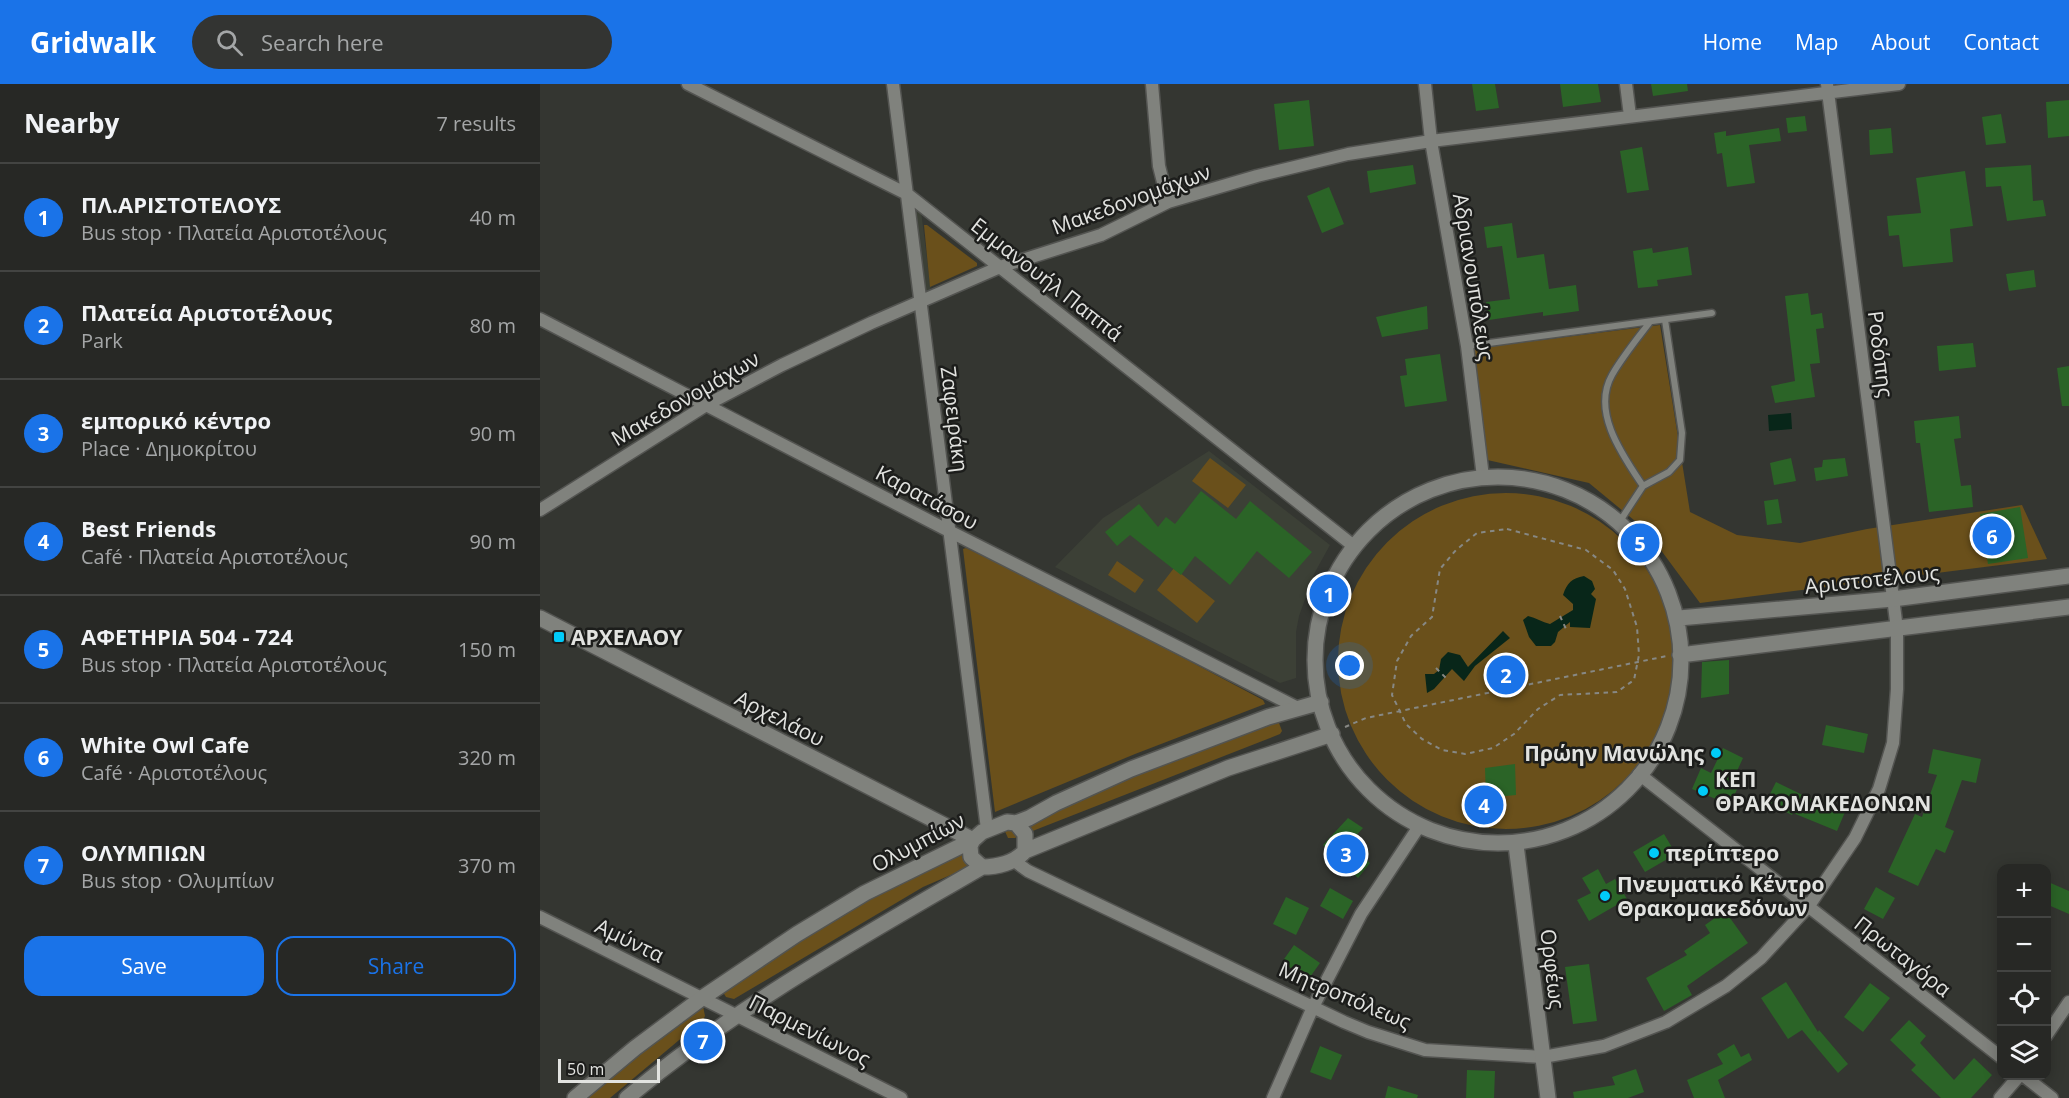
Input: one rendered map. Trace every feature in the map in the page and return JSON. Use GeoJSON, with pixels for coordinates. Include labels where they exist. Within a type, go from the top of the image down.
{"type":"FeatureCollection","features":[{"type":"Feature","properties":{"kind":"street","name":"Εμμανουήλ Παππά"},"geometry":{"type":"LineString","coordinates":[[688,84],[907,194],[1355,547]]}},
{"type":"Feature","properties":{"kind":"street","name":"Ζαφειράκη"},"geometry":{"type":"LineString","coordinates":[[893,84],[987,830]]}},
{"type":"Feature","properties":{"kind":"street"},"geometry":{"type":"LineString","coordinates":[[1152,84],[1159,166],[1168,202]]}},
{"type":"Feature","properties":{"kind":"street","name":"Αδριανουπόλεως"},"geometry":{"type":"LineString","coordinates":[[1425,84],[1431,141],[1467,346],[1483,477]]}},
{"type":"Feature","properties":{"kind":"street"},"geometry":{"type":"LineString","coordinates":[[1626,84],[1630,116]]}},
{"type":"Feature","properties":{"kind":"street","name":"Μακεδονομάχων"},"geometry":{"type":"LineString","coordinates":[[540,510],[708,404],[782,365],[1000,267],[1101,235],[1168,202],[1316,161],[1431,141],[1827,89],[1899,84]]}},
{"type":"Feature","properties":{"kind":"street","name":"Ροδόπης"},"geometry":{"type":"LineString","coordinates":[[1827,89],[1897,629]]}},
{"type":"Feature","properties":{"kind":"street","name":"Καρατάσου"},"geometry":{"type":"LineString","coordinates":[[540,319],[708,404],[949,531],[1298,708]]}},
{"type":"Feature","properties":{"kind":"street"},"geometry":{"type":"LineString","coordinates":[[1520,476],[1567,487],[1607,508],[1640,543],[1676,598],[1678,618],[1669,718],[1661,738],[1639,774],[1603,805],[1568,828],[1516,845],[1488,848],[1451,841],[1418,828],[1379,801],[1350,768],[1332,734],[1321,702],[1317,648],[1329,594],[1355,547],[1372,529],[1409,501],[1449,485],[1483,477],[1520,476]]}},
{"type":"Feature","properties":{"kind":"street","name":"Αριστοτέλους"},"geometry":{"type":"LineString","coordinates":[[1678,618],[1893,599],[2069,576]]}},
{"type":"Feature","properties":{"kind":"street"},"geometry":{"type":"LineString","coordinates":[[1673,655],[2069,607]]}},
{"type":"Feature","properties":{"kind":"street","name":"Αρχελάου"},"geometry":{"type":"LineString","coordinates":[[540,618],[973,840]]}},
{"type":"Feature","properties":{"kind":"street","name":"Μητροπόλεως"},"geometry":{"type":"LineString","coordinates":[[1019,855],[1028,872],[1368,1032],[1425,1050],[1543,1057],[1604,1046],[1666,1022],[1726,987],[1761,958],[1808,907],[1855,838],[1882,780],[1893,743],[1897,689],[1897,629]]}},
{"type":"Feature","properties":{"kind":"street","name":"Ολυμπίων"},"geometry":{"type":"LineString","coordinates":[[575,1098],[635,1048],[702,998],[832,912],[912,868],[973,840],[976,835],[987,830],[1007,822],[1016,823],[1131,769],[1234,729],[1321,702]]}},
{"type":"Feature","properties":{"kind":"street"},"geometry":{"type":"LineString","coordinates":[[627,1098],[738,1016],[807,970],[982,867],[1002,865],[1019,855],[1227,768],[1332,734]]}},
{"type":"Feature","properties":{"kind":"street","name":"Πρωταγόρα"},"geometry":{"type":"LineString","coordinates":[[1639,774],[1997,1055]]}},
{"type":"Feature","properties":{"kind":"street"},"geometry":{"type":"LineString","coordinates":[[1016,823],[1025,834],[1027,843],[1019,855]]}},
{"type":"Feature","properties":{"kind":"street"},"geometry":{"type":"LineString","coordinates":[[1273,1098],[1313,1007],[1361,914],[1418,828]]}},
{"type":"Feature","properties":{"kind":"street"},"geometry":{"type":"LineString","coordinates":[[973,840],[970,846],[971,857],[982,867]]}},
{"type":"Feature","properties":{"kind":"street","name":"Ορφέως"},"geometry":{"type":"LineString","coordinates":[[1516,845],[1548,1098]]}},
{"type":"Feature","properties":{"kind":"street","name":"Αμύντα"},"geometry":{"type":"LineString","coordinates":[[540,917],[702,998]]}},
{"type":"Feature","properties":{"kind":"street","name":"Παρμενίωνος"},"geometry":{"type":"LineString","coordinates":[[702,998],[901,1098]]}},
{"type":"Feature","properties":{"kind":"street"},"geometry":{"type":"LineString","coordinates":[[2051,1029],[2069,1002]]}},
{"type":"Feature","properties":{"kind":"street"},"geometry":{"type":"LineString","coordinates":[[2000,1098],[2017,1080]]}},
{"type":"Feature","properties":{"kind":"street"},"geometry":{"type":"LineString","coordinates":[[2027,1080],[2052,1098]]}},
{"type":"Feature","properties":{"kind":"lane"},"geometry":{"type":"LineString","coordinates":[[1467,346],[1712,313]]}},
{"type":"Feature","properties":{"kind":"lane"},"geometry":{"type":"LineString","coordinates":[[1620,521],[1643,486],[1669,472],[1680,460],[1682,449],[1678,399],[1665,320]]}},
{"type":"Feature","properties":{"kind":"lane"},"geometry":{"type":"LineString","coordinates":[[1643,486],[1616,445],[1605,403],[1611,377],[1650,322]]}},
{"type":"Feature","properties":{"kind":"path"},"geometry":{"type":"LineString","coordinates":[[1507,529],[1548,539],[1586,550],[1613,570],[1625,589],[1637,627],[1638,662],[1634,680],[1617,692],[1560,695],[1538,709],[1514,734],[1493,748],[1465,754],[1442,750],[1422,739],[1406,724],[1392,695],[1396,661],[1411,636],[1432,617],[1440,569],[1455,550],[1477,533],[1507,529]]}},
{"type":"Feature","properties":{"kind":"path"},"geometry":{"type":"LineString","coordinates":[[1560,616],[1566,629]]}},
{"type":"Feature","properties":{"kind":"path"},"geometry":{"type":"LineString","coordinates":[[1332,734],[1366,718],[1673,655]]}},
{"type":"Feature","properties":{"kind":"path"},"geometry":{"type":"LineString","coordinates":[[1436,668],[1447,679]]}},
{"type":"Feature","properties":{"kind":"shaded area"},"geometry":{"type":"Polygon","coordinates":[[[921,211],[931,291],[912,293],[902,214],[921,211]]]}},
{"type":"Feature","properties":{"kind":"shaded area"},"geometry":{"type":"Polygon","coordinates":[[[924,225],[977,263],[977,266],[930,287],[924,225]]]}},
{"type":"Feature","properties":{"kind":"shaded area"},"geometry":{"type":"Polygon","coordinates":[[[1660,325],[1690,512],[1737,535],[1800,543],[1867,529],[2022,505],[2047,559],[1700,603],[1646,530],[1589,483],[1483,459],[1472,349],[1660,325]]]}},
{"type":"Feature","properties":{"kind":"shaded area"},"geometry":{"type":"Polygon","coordinates":[[[1791,413],[1792,429],[1769,431],[1768,415],[1791,413]]]}},
{"type":"Feature","properties":{"kind":"shaded area"},"geometry":{"type":"Polygon","coordinates":[[[1209,451],[1330,545],[1314,574],[1299,616],[1296,632],[1296,678],[1280,683],[1055,567],[1103,518],[1209,451]]]}},
{"type":"Feature","properties":{"kind":"shaded area"},"geometry":{"type":"Polygon","coordinates":[[[1210,458],[1246,485],[1228,508],[1192,481],[1210,458]]]}},
{"type":"Feature","properties":{"kind":"shaded area"},"geometry":{"type":"Polygon","coordinates":[[[1506,493],[1539,496],[1570,506],[1599,521],[1625,542],[1646,568],[1661,597],[1671,628],[1674,661],[1671,694],[1661,725],[1646,754],[1625,780],[1599,801],[1570,816],[1539,826],[1506,829],[1473,826],[1442,816],[1413,801],[1387,780],[1366,754],[1351,725],[1341,694],[1338,661],[1341,628],[1351,597],[1366,568],[1387,542],[1413,521],[1442,506],[1473,496],[1506,493]]]}},
{"type":"Feature","properties":{"kind":"shaded area"},"geometry":{"type":"Polygon","coordinates":[[[966,548],[1080,603],[1263,700],[1265,704],[1135,754],[995,812],[963,549],[966,548]]]}},
{"type":"Feature","properties":{"kind":"shaded area"},"geometry":{"type":"Polygon","coordinates":[[[1117,561],[1144,580],[1135,593],[1108,575],[1117,561]]]}},
{"type":"Feature","properties":{"kind":"shaded area"},"geometry":{"type":"Polygon","coordinates":[[[1174,568],[1215,601],[1197,623],[1157,590],[1174,568]]]}},
{"type":"Feature","properties":{"kind":"shaded area"},"geometry":{"type":"Polygon","coordinates":[[[1584,576],[1592,581],[1595,589],[1591,594],[1596,599],[1590,628],[1570,627],[1570,622],[1558,632],[1551,646],[1536,646],[1529,637],[1523,620],[1528,616],[1550,624],[1573,610],[1573,604],[1563,595],[1570,582],[1584,576]]]}},
{"type":"Feature","properties":{"kind":"shaded area"},"geometry":{"type":"Polygon","coordinates":[[[1503,631],[1510,638],[1475,666],[1464,681],[1452,669],[1434,689],[1427,693],[1425,674],[1434,674],[1439,670],[1441,659],[1448,652],[1460,655],[1468,667],[1503,631]]]}},
{"type":"Feature","properties":{"kind":"shaded area"},"geometry":{"type":"Polygon","coordinates":[[[1276,715],[1282,731],[1280,734],[1015,838],[1008,838],[1003,827],[1276,715]]]}},
{"type":"Feature","properties":{"kind":"shaded area"},"geometry":{"type":"Polygon","coordinates":[[[973,840],[976,864],[923,887],[734,999],[726,997],[719,986],[803,927],[973,840]]]}},
{"type":"Feature","properties":{"kind":"shaded area"},"geometry":{"type":"Polygon","coordinates":[[[703,1006],[705,1016],[703,1020],[610,1098],[573,1098],[703,1006]]]}},
{"type":"Feature","properties":{"kind":"building"},"geometry":{"type":"Polygon","coordinates":[[[1472,84],[1495,84],[1499,108],[1476,111],[1472,84]]]}},
{"type":"Feature","properties":{"kind":"building"},"geometry":{"type":"Polygon","coordinates":[[[1560,84],[1598,84],[1601,102],[1563,107],[1560,84]]]}},
{"type":"Feature","properties":{"kind":"building"},"geometry":{"type":"Polygon","coordinates":[[[1651,84],[1687,84],[1688,91],[1653,96],[1651,84]]]}},
{"type":"Feature","properties":{"kind":"building"},"geometry":{"type":"Polygon","coordinates":[[[1309,100],[1314,146],[1279,150],[1274,104],[1309,100]]]}},
{"type":"Feature","properties":{"kind":"building"},"geometry":{"type":"Polygon","coordinates":[[[2069,100],[2069,136],[2048,138],[2046,102],[2069,100]]]}},
{"type":"Feature","properties":{"kind":"building"},"geometry":{"type":"Polygon","coordinates":[[[2001,114],[2006,143],[1986,145],[1982,117],[2001,114]]]}},
{"type":"Feature","properties":{"kind":"building"},"geometry":{"type":"Polygon","coordinates":[[[1805,116],[1807,131],[1788,133],[1786,118],[1805,116]]]}},
{"type":"Feature","properties":{"kind":"building"},"geometry":{"type":"Polygon","coordinates":[[[1779,128],[1781,141],[1749,145],[1755,183],[1727,187],[1722,153],[1717,154],[1714,133],[1726,131],[1726,136],[1779,128]]]}},
{"type":"Feature","properties":{"kind":"building"},"geometry":{"type":"Polygon","coordinates":[[[1891,128],[1893,153],[1870,155],[1869,130],[1891,128]]]}},
{"type":"Feature","properties":{"kind":"building"},"geometry":{"type":"Polygon","coordinates":[[[1642,147],[1649,190],[1627,193],[1620,151],[1642,147]]]}},
{"type":"Feature","properties":{"kind":"building"},"geometry":{"type":"Polygon","coordinates":[[[1413,165],[1416,184],[1370,193],[1367,171],[1413,165]]]}},
{"type":"Feature","properties":{"kind":"building"},"geometry":{"type":"Polygon","coordinates":[[[2031,165],[2033,201],[2043,200],[2046,216],[2007,221],[2001,186],[1986,187],[1985,168],[2031,165]]]}},
{"type":"Feature","properties":{"kind":"building"},"geometry":{"type":"Polygon","coordinates":[[[1965,171],[1973,226],[1950,229],[1953,262],[1903,267],[1899,235],[1889,236],[1887,216],[1921,213],[1916,178],[1965,171]]]}},
{"type":"Feature","properties":{"kind":"building"},"geometry":{"type":"Polygon","coordinates":[[[1329,187],[1344,224],[1322,233],[1307,196],[1329,187]]]}},
{"type":"Feature","properties":{"kind":"building"},"geometry":{"type":"Polygon","coordinates":[[[1512,223],[1517,258],[1544,254],[1549,289],[1576,285],[1579,311],[1543,316],[1543,312],[1489,320],[1486,302],[1510,299],[1502,246],[1487,248],[1484,227],[1512,223]]]}},
{"type":"Feature","properties":{"kind":"building"},"geometry":{"type":"Polygon","coordinates":[[[1688,247],[1692,275],[1657,280],[1658,286],[1638,288],[1633,251],[1652,248],[1653,253],[1688,247]]]}},
{"type":"Feature","properties":{"kind":"building"},"geometry":{"type":"Polygon","coordinates":[[[2034,270],[2036,287],[2009,291],[2006,274],[2034,270]]]}},
{"type":"Feature","properties":{"kind":"building"},"geometry":{"type":"Polygon","coordinates":[[[1808,293],[1811,315],[1822,313],[1824,328],[1816,329],[1820,363],[1810,364],[1815,397],[1775,403],[1771,386],[1795,381],[1785,296],[1808,293]]]}},
{"type":"Feature","properties":{"kind":"building"},"geometry":{"type":"Polygon","coordinates":[[[1427,306],[1428,329],[1382,337],[1376,317],[1427,306]]]}},
{"type":"Feature","properties":{"kind":"building"},"geometry":{"type":"Polygon","coordinates":[[[1973,343],[1976,367],[1939,371],[1937,346],[1973,343]]]}},
{"type":"Feature","properties":{"kind":"building"},"geometry":{"type":"Polygon","coordinates":[[[1440,354],[1447,401],[1405,407],[1400,376],[1407,375],[1405,359],[1440,354]]]}},
{"type":"Feature","properties":{"kind":"building"},"geometry":{"type":"Polygon","coordinates":[[[2069,366],[2069,406],[2062,406],[2057,368],[2069,366]]]}},
{"type":"Feature","properties":{"kind":"building"},"geometry":{"type":"Polygon","coordinates":[[[1959,416],[1961,438],[1954,439],[1961,486],[1971,485],[1973,507],[1929,512],[1920,443],[1916,443],[1914,421],[1959,416]]]}},
{"type":"Feature","properties":{"kind":"building"},"geometry":{"type":"Polygon","coordinates":[[[1791,458],[1796,481],[1774,485],[1770,463],[1791,458]]]}},
{"type":"Feature","properties":{"kind":"building"},"geometry":{"type":"Polygon","coordinates":[[[1845,458],[1848,476],[1816,481],[1814,468],[1822,467],[1823,460],[1845,458]]]}},
{"type":"Feature","properties":{"kind":"building"},"geometry":{"type":"Polygon","coordinates":[[[1201,491],[1236,519],[1250,501],[1312,552],[1289,578],[1257,551],[1230,585],[1195,556],[1181,575],[1130,535],[1117,546],[1105,532],[1139,504],[1158,527],[1166,517],[1175,524],[1201,491]]]}},
{"type":"Feature","properties":{"kind":"building"},"geometry":{"type":"Polygon","coordinates":[[[1778,499],[1782,523],[1767,525],[1764,501],[1778,499]]]}},
{"type":"Feature","properties":{"kind":"building"},"geometry":{"type":"Polygon","coordinates":[[[2020,507],[2028,558],[1988,564],[1980,514],[2020,507]]]}},
{"type":"Feature","properties":{"kind":"building"},"geometry":{"type":"Polygon","coordinates":[[[1729,660],[1729,694],[1701,698],[1702,662],[1729,660]]]}},
{"type":"Feature","properties":{"kind":"building"},"geometry":{"type":"Polygon","coordinates":[[[1826,725],[1868,734],[1864,753],[1822,745],[1826,725]]]}},
{"type":"Feature","properties":{"kind":"building"},"geometry":{"type":"Polygon","coordinates":[[[1723,748],[1743,758],[1732,782],[1739,785],[1730,805],[1692,789],[1701,768],[1711,773],[1723,748]]]}},
{"type":"Feature","properties":{"kind":"building"},"geometry":{"type":"Polygon","coordinates":[[[1933,749],[1981,759],[1976,783],[1962,780],[1945,827],[1954,831],[1945,853],[1936,849],[1918,886],[1888,872],[1915,814],[1922,817],[1937,775],[1928,773],[1933,749]]]}},
{"type":"Feature","properties":{"kind":"building"},"geometry":{"type":"Polygon","coordinates":[[[1515,764],[1516,795],[1486,798],[1485,768],[1515,764]]]}},
{"type":"Feature","properties":{"kind":"building"},"geometry":{"type":"Polygon","coordinates":[[[1776,782],[1817,802],[1845,812],[1837,831],[1793,813],[1792,815],[1766,802],[1776,782]]]}},
{"type":"Feature","properties":{"kind":"building"},"geometry":{"type":"Polygon","coordinates":[[[1348,818],[1363,828],[1348,844],[1370,863],[1358,878],[1323,845],[1348,818]]]}},
{"type":"Feature","properties":{"kind":"building","name":"περίπτερο"},"geometry":{"type":"Polygon","coordinates":[[[1664,834],[1676,854],[1645,872],[1633,852],[1664,834]]]}},
{"type":"Feature","properties":{"kind":"building","name":"Πνευματικό Κέντρο Θρακομακεδόνων"},"geometry":{"type":"Polygon","coordinates":[[[1598,869],[1606,884],[1615,879],[1627,899],[1589,921],[1577,900],[1591,893],[1582,878],[1598,869]]]}},
{"type":"Feature","properties":{"kind":"building"},"geometry":{"type":"Polygon","coordinates":[[[2051,883],[2069,891],[2069,914],[2051,906],[2051,883]]]}},
{"type":"Feature","properties":{"kind":"building"},"geometry":{"type":"Polygon","coordinates":[[[1876,887],[1895,898],[1883,919],[1864,909],[1876,887]]]}},
{"type":"Feature","properties":{"kind":"building"},"geometry":{"type":"Polygon","coordinates":[[[1330,888],[1353,901],[1343,919],[1320,906],[1330,888]]]}},
{"type":"Feature","properties":{"kind":"building"},"geometry":{"type":"Polygon","coordinates":[[[1286,897],[1309,908],[1296,935],[1273,924],[1286,897]]]}},
{"type":"Feature","properties":{"kind":"building"},"geometry":{"type":"Polygon","coordinates":[[[1725,911],[1748,943],[1687,986],[1692,995],[1664,1011],[1646,978],[1687,955],[1684,951],[1710,933],[1705,925],[1725,911]]]}},
{"type":"Feature","properties":{"kind":"building"},"geometry":{"type":"Polygon","coordinates":[[[1294,945],[1320,963],[1308,980],[1282,962],[1294,945]]]}},
{"type":"Feature","properties":{"kind":"building"},"geometry":{"type":"Polygon","coordinates":[[[1589,964],[1597,1021],[1573,1024],[1565,967],[1589,964]]]}},
{"type":"Feature","properties":{"kind":"building"},"geometry":{"type":"Polygon","coordinates":[[[1786,982],[1818,1032],[1819,1030],[1848,1064],[1838,1073],[1802,1030],[1788,1039],[1761,998],[1786,982]]]}},
{"type":"Feature","properties":{"kind":"building"},"geometry":{"type":"Polygon","coordinates":[[[1870,983],[1890,998],[1863,1032],[1844,1017],[1870,983]]]}},
{"type":"Feature","properties":{"kind":"building"},"geometry":{"type":"Polygon","coordinates":[[[1909,1020],[1926,1036],[1920,1043],[1954,1080],[1974,1058],[1992,1075],[1971,1098],[1941,1098],[1911,1070],[1916,1065],[1890,1040],[1909,1020]]]}},
{"type":"Feature","properties":{"kind":"building"},"geometry":{"type":"Polygon","coordinates":[[[1734,1044],[1741,1057],[1749,1053],[1752,1060],[1718,1080],[1725,1098],[1694,1098],[1687,1080],[1723,1064],[1717,1054],[1734,1044]]]}},
{"type":"Feature","properties":{"kind":"building"},"geometry":{"type":"Polygon","coordinates":[[[1320,1046],[1342,1055],[1331,1080],[1310,1072],[1320,1046]]]}},
{"type":"Feature","properties":{"kind":"building"},"geometry":{"type":"Polygon","coordinates":[[[1636,1069],[1644,1092],[1628,1098],[1574,1098],[1573,1092],[1615,1085],[1612,1077],[1636,1069]]]}},
{"type":"Feature","properties":{"kind":"building"},"geometry":{"type":"Polygon","coordinates":[[[1467,1070],[1495,1071],[1494,1098],[1466,1098],[1467,1070]]]}},
{"type":"Feature","properties":{"kind":"building"},"geometry":{"type":"Polygon","coordinates":[[[1388,1086],[1418,1095],[1417,1098],[1385,1098],[1388,1086]]]}},
{"type":"Feature","properties":{"kind":"place","name":"White Owl Cafe"},"geometry":{"type":"Point","coordinates":[1992,536]}},
{"type":"Feature","properties":{"kind":"place","name":"ΑΦΕΤΗΡΙΑ 504 - 724"},"geometry":{"type":"Point","coordinates":[1640,543]}},
{"type":"Feature","properties":{"kind":"place","name":"ΠΛ.ΑΡΙΣΤΟΤΕΛΟΥΣ"},"geometry":{"type":"Point","coordinates":[1329,594]}},
{"type":"Feature","properties":{"kind":"place","name":"ΑΡΧΕΛΑΟΥ"},"geometry":{"type":"Point","coordinates":[559,637]}},
{"type":"Feature","properties":{"kind":"place","name":"Πλατεία Αριστοτέλους"},"geometry":{"type":"Point","coordinates":[1506,675]}},
{"type":"Feature","properties":{"kind":"place","name":"Πρώην Μανώλης"},"geometry":{"type":"Point","coordinates":[1716,753]}},
{"type":"Feature","properties":{"kind":"place","name":"ΚΕΠ ΘΡΑΚΟΜΑΚΕΔΟΝΩΝ"},"geometry":{"type":"Point","coordinates":[1703,791]}},
{"type":"Feature","properties":{"kind":"place","name":"Best Friends"},"geometry":{"type":"Point","coordinates":[1484,805]}},
{"type":"Feature","properties":{"kind":"place","name":"περίπτερο"},"geometry":{"type":"Point","coordinates":[1654,853]}},
{"type":"Feature","properties":{"kind":"place","name":"εμπορικό κέντρο"},"geometry":{"type":"Point","coordinates":[1346,854]}},
{"type":"Feature","properties":{"kind":"place","name":"Πνευματικό Κέντρο Θρακομακεδόνων"},"geometry":{"type":"Point","coordinates":[1605,896]}},
{"type":"Feature","properties":{"kind":"place","name":"ΟΛΥΜΠΙΩΝ"},"geometry":{"type":"Point","coordinates":[703,1041]}}]}
